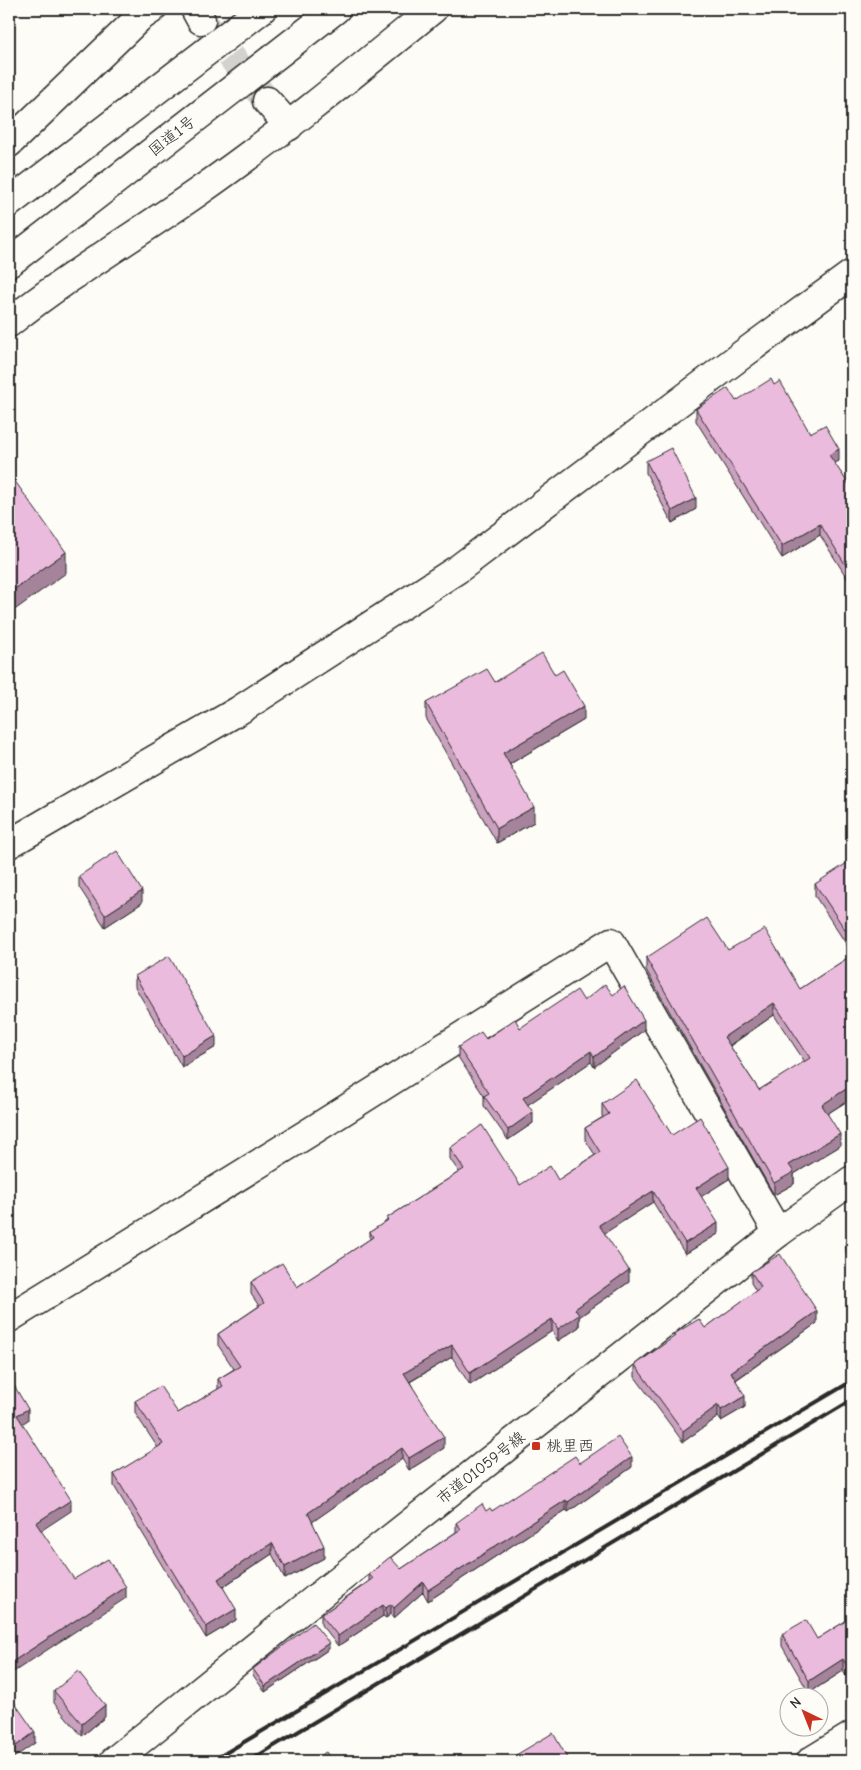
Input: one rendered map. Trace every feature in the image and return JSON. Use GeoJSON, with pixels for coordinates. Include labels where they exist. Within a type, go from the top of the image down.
{"type":"FeatureCollection","features":[{"type":"Feature","properties":{"kind":"main road"},"geometry":{"type":"LineString","coordinates":[[9,142],[140,17],[152,9]]}},
{"type":"Feature","properties":{"kind":"main road"},"geometry":{"type":"LineString","coordinates":[[9,202],[262,9]]}},
{"type":"Feature","properties":{"kind":"main road","name":"国道1号"},"geometry":{"type":"LineString","coordinates":[[9,263],[336,9]]}},
{"type":"Feature","properties":{"kind":"main road"},"geometry":{"type":"LineString","coordinates":[[9,323],[36,301],[198,192],[289,126],[433,9]]}},
{"type":"Feature","properties":{"kind":"main road"},"geometry":{"type":"LineString","coordinates":[[267,101],[289,126]]}},
{"type":"Feature","properties":{"kind":"main road"},"geometry":{"type":"LineString","coordinates":[[9,844],[238,711],[458,569],[852,274]]}},
{"type":"Feature","properties":{"kind":"main road"},"geometry":{"type":"LineString","coordinates":[[9,1318],[310,1132],[611,942],[778,1233]]}},
{"type":"Feature","properties":{"kind":"main road","name":"市道01059号線"},"geometry":{"type":"LineString","coordinates":[[114,1761],[361,1562],[778,1233],[852,1180]]}},
{"type":"Feature","properties":{"kind":"main road"},"geometry":{"type":"LineString","coordinates":[[811,1761],[852,1736]]}},
{"type":"Feature","properties":{"kind":"building"},"geometry":{"type":"Polygon","coordinates":[[[771,379],[774,385],[780,381],[810,433],[825,425],[839,449],[829,455],[852,489],[852,575],[820,524],[782,546],[696,409],[728,388],[736,401],[771,379]]]}},
{"type":"Feature","properties":{"kind":"building"},"geometry":{"type":"Polygon","coordinates":[[[671,448],[696,498],[672,511],[646,461],[671,448]]]}},
{"type":"Feature","properties":{"kind":"building"},"geometry":{"type":"Polygon","coordinates":[[[9,473],[66,552],[9,593],[9,473]]]}},
{"type":"Feature","properties":{"kind":"building"},"geometry":{"type":"Polygon","coordinates":[[[542,653],[555,675],[563,670],[584,706],[503,753],[534,807],[497,828],[426,703],[487,669],[495,682],[542,653]]]}},
{"type":"Feature","properties":{"kind":"building"},"geometry":{"type":"Polygon","coordinates":[[[117,851],[142,891],[105,915],[79,876],[117,851]]]}},
{"type":"Feature","properties":{"kind":"building"},"geometry":{"type":"Polygon","coordinates":[[[850,861],[852,864],[852,940],[815,884],[850,861]]]}},
{"type":"Feature","properties":{"kind":"building"},"geometry":{"type":"Polygon","coordinates":[[[707,918],[728,950],[765,929],[800,989],[852,955],[852,1085],[822,1105],[840,1134],[789,1165],[794,1172],[774,1183],[646,958],[707,918]],[[774,1003],[724,1037],[759,1090],[810,1058],[774,1003]]]}},
{"type":"Feature","properties":{"kind":"building"},"geometry":{"type":"Polygon","coordinates":[[[169,956],[216,1036],[182,1056],[135,976],[169,956]]]}},
{"type":"Feature","properties":{"kind":"building"},"geometry":{"type":"Polygon","coordinates":[[[605,984],[613,995],[624,986],[644,1020],[594,1057],[591,1051],[523,1098],[533,1112],[508,1130],[484,1096],[489,1093],[458,1047],[481,1032],[486,1039],[515,1019],[520,1028],[577,990],[584,1001],[605,984]]]}},
{"type":"Feature","properties":{"kind":"building"},"geometry":{"type":"Polygon","coordinates":[[[637,1080],[672,1135],[700,1117],[729,1167],[696,1188],[718,1223],[685,1243],[653,1191],[599,1225],[629,1270],[575,1309],[579,1315],[558,1329],[552,1319],[470,1373],[452,1345],[404,1373],[444,1437],[409,1458],[402,1448],[308,1513],[324,1546],[285,1567],[272,1543],[218,1579],[236,1609],[206,1627],[114,1474],[163,1444],[135,1401],[160,1386],[178,1413],[223,1386],[218,1379],[240,1366],[218,1334],[264,1303],[251,1282],[282,1263],[297,1287],[373,1237],[370,1232],[388,1220],[387,1218],[464,1169],[450,1148],[482,1125],[520,1185],[550,1166],[558,1180],[600,1152],[585,1128],[609,1114],[602,1104],[637,1080]]]}},
{"type":"Feature","properties":{"kind":"building"},"geometry":{"type":"Polygon","coordinates":[[[852,1236],[852,1251],[846,1241],[852,1236]]]}},
{"type":"Feature","properties":{"kind":"building"},"geometry":{"type":"Polygon","coordinates":[[[780,1254],[817,1311],[731,1372],[745,1396],[721,1410],[718,1405],[683,1431],[635,1365],[675,1336],[674,1334],[699,1319],[705,1328],[761,1287],[751,1272],[780,1254]]]}},
{"type":"Feature","properties":{"kind":"building"},"geometry":{"type":"Polygon","coordinates":[[[9,1377],[28,1409],[17,1415],[71,1500],[36,1523],[74,1579],[108,1559],[126,1587],[9,1664],[9,1377]]]}},
{"type":"Feature","properties":{"kind":"building"},"geometry":{"type":"Polygon","coordinates":[[[618,1437],[632,1457],[568,1502],[566,1500],[428,1590],[423,1582],[394,1608],[391,1604],[386,1608],[383,1605],[338,1636],[321,1615],[373,1579],[369,1574],[390,1557],[401,1569],[461,1529],[456,1523],[482,1504],[486,1511],[490,1508],[492,1511],[575,1456],[580,1463],[618,1437]]]}},
{"type":"Feature","properties":{"kind":"building"},"geometry":{"type":"Polygon","coordinates":[[[852,1617],[852,1674],[843,1659],[809,1681],[782,1634],[806,1620],[817,1639],[852,1617]]]}},
{"type":"Feature","properties":{"kind":"building"},"geometry":{"type":"Polygon","coordinates":[[[313,1623],[329,1643],[265,1686],[253,1669],[313,1623]]]}},
{"type":"Feature","properties":{"kind":"building"},"geometry":{"type":"Polygon","coordinates":[[[78,1671],[105,1705],[82,1724],[54,1691],[78,1671]]]}},
{"type":"Feature","properties":{"kind":"building"},"geometry":{"type":"Polygon","coordinates":[[[9,1695],[35,1732],[9,1751],[9,1695]]]}},
{"type":"Feature","properties":{"kind":"building"},"geometry":{"type":"Polygon","coordinates":[[[553,1733],[569,1761],[519,1761],[516,1755],[553,1733]]]}},
{"type":"Feature","properties":{"kind":"building"},"geometry":{"type":"Polygon","coordinates":[[[326,1752],[332,1761],[311,1761],[326,1752]]]}},
{"type":"Feature","properties":{"kind":"tunnel"},"geometry":{"type":"LineString","coordinates":[[204,23],[267,101]]}},
{"type":"Feature","properties":{"kind":"railway"},"geometry":{"type":"LineString","coordinates":[[212,1761],[852,1381]]}},
{"type":"Feature","properties":{"kind":"railway"},"geometry":{"type":"LineString","coordinates":[[249,1761],[852,1400]]}},
{"type":"Feature","properties":{"kind":"place","name":"桃里西"},"geometry":{"type":"Point","coordinates":[536,1446]}}]}
